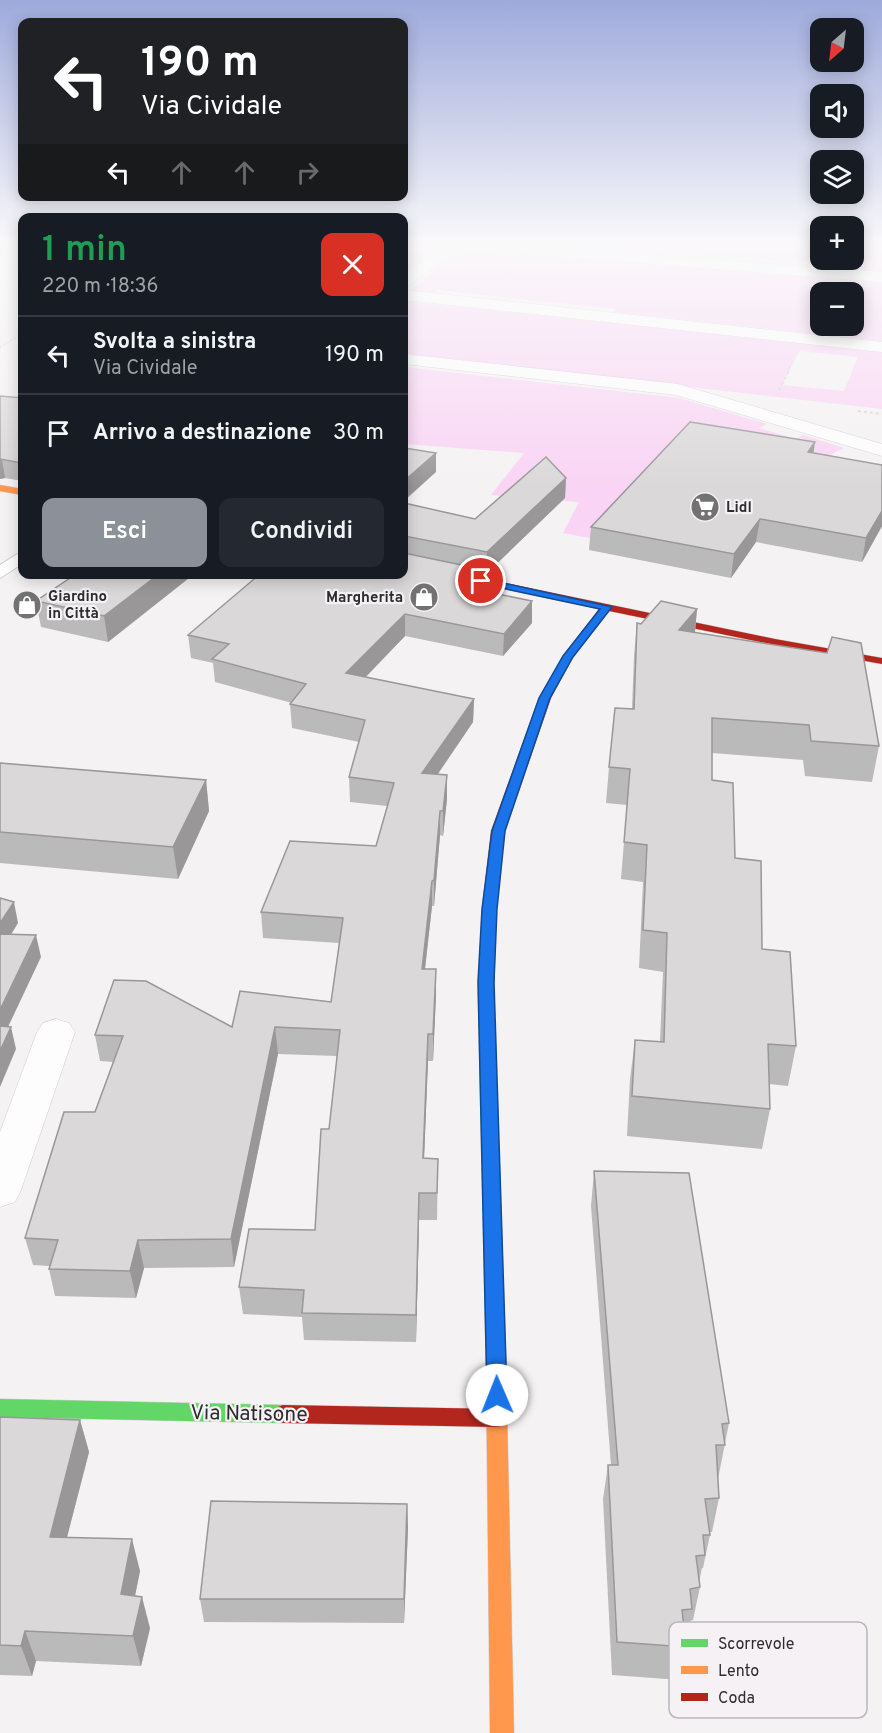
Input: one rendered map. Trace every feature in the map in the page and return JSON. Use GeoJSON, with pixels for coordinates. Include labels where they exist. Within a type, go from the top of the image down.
{"type":"FeatureCollection","features":[{"type":"Feature","properties":{"kind":"street"},"geometry":{"type":"LineString","coordinates":[[676,325],[882,347]]}},
{"type":"Feature","properties":{"kind":"street"},"geometry":{"type":"LineString","coordinates":[[408,359],[678,390],[882,450]]}},
{"type":"Feature","properties":{"kind":"street"},"geometry":{"type":"LineString","coordinates":[[408,566],[880,663]]}},
{"type":"Feature","properties":{"kind":"street"},"geometry":{"type":"LineString","coordinates":[[502,1733],[498,1418],[486,982],[489,909],[498,831],[544,698],[568,656],[606,607]]}},
{"type":"Feature","properties":{"kind":"street"},"geometry":{"type":"LineString","coordinates":[[775,642],[859,642]]}},
{"type":"Feature","properties":{"kind":"street"},"geometry":{"type":"LineString","coordinates":[[0,1190],[56,1032]]}},
{"type":"Feature","properties":{"kind":"street","name":"Via Natisone"},"geometry":{"type":"LineString","coordinates":[[0,1408],[498,1418]]}},
{"type":"Feature","properties":{"kind":"lane"},"geometry":{"type":"LineString","coordinates":[[0,573],[18,559]]}},
{"type":"Feature","properties":{"kind":"path"},"geometry":{"type":"LineString","coordinates":[[0,347],[18,336]]}},
{"type":"Feature","properties":{"kind":"path"},"geometry":{"type":"LineString","coordinates":[[776,397],[804,339]]}},
{"type":"Feature","properties":{"kind":"shaded area"},"geometry":{"type":"Polygon","coordinates":[[[408,325],[632,325],[882,351],[882,409],[408,354],[408,325]],[[799,351],[782,385],[844,391],[858,357],[799,351]]]}},
{"type":"Feature","properties":{"kind":"shaded area"},"geometry":{"type":"Polygon","coordinates":[[[732,325],[810,325],[810,333],[732,325]]]}},
{"type":"Feature","properties":{"kind":"shaded area"},"geometry":{"type":"Polygon","coordinates":[[[864,325],[882,325],[882,341],[836,336],[864,336],[864,325]]]}},
{"type":"Feature","properties":{"kind":"shaded area"},"geometry":{"type":"Polygon","coordinates":[[[408,367],[679,398],[767,424],[759,428],[795,439],[803,435],[844,448],[824,458],[594,539],[563,533],[579,502],[491,495],[524,453],[408,444],[408,367]]]}},
{"type":"Feature","properties":{"kind":"building"},"geometry":{"type":"Polygon","coordinates":[[[0,396],[18,398],[18,462],[0,459],[0,396]]]}},
{"type":"Feature","properties":{"kind":"building"},"geometry":{"type":"Polygon","coordinates":[[[690,422],[815,442],[808,452],[882,465],[882,511],[866,538],[760,519],[734,554],[591,527],[690,422]]]}},
{"type":"Feature","properties":{"kind":"building"},"geometry":{"type":"Polygon","coordinates":[[[408,449],[436,453],[408,478],[408,449]]]}},
{"type":"Feature","properties":{"kind":"building"},"geometry":{"type":"Polygon","coordinates":[[[546,457],[566,478],[487,552],[408,537],[408,504],[475,519],[546,457]]]}},
{"type":"Feature","properties":{"kind":"building"},"geometry":{"type":"Polygon","coordinates":[[[408,554],[471,567],[458,579],[484,584],[478,590],[532,601],[504,634],[405,614],[346,673],[474,699],[422,773],[447,775],[443,811],[440,811],[434,880],[432,881],[422,969],[436,969],[433,1034],[428,1034],[423,1158],[438,1159],[437,1193],[419,1193],[416,1315],[302,1313],[304,1290],[239,1287],[249,1229],[315,1230],[321,1129],[329,1129],[340,1030],[275,1027],[231,1239],[138,1240],[130,1271],[49,1269],[58,1240],[25,1238],[64,1112],[95,1112],[123,1036],[95,1035],[114,980],[146,981],[232,1027],[240,991],[331,1002],[343,918],[261,912],[290,841],[376,846],[394,783],[349,777],[365,720],[290,704],[306,684],[212,659],[229,644],[188,635],[254,579],[408,579],[408,554]]]}},
{"type":"Feature","properties":{"kind":"building"},"geometry":{"type":"Polygon","coordinates":[[[69,579],[152,579],[104,616],[36,601],[69,579]]]}},
{"type":"Feature","properties":{"kind":"building"},"geometry":{"type":"Polygon","coordinates":[[[661,601],[697,609],[679,630],[827,653],[832,637],[861,643],[879,746],[811,741],[809,725],[712,718],[712,780],[733,783],[735,858],[761,861],[762,949],[790,952],[796,1046],[768,1044],[770,1109],[632,1096],[635,1040],[664,1042],[667,933],[643,930],[647,845],[624,842],[630,769],[609,767],[615,708],[634,709],[637,623],[641,624],[661,601]]]}},
{"type":"Feature","properties":{"kind":"building"},"geometry":{"type":"Polygon","coordinates":[[[0,763],[206,780],[173,847],[0,832],[0,763]]]}},
{"type":"Feature","properties":{"kind":"building"},"geometry":{"type":"Polygon","coordinates":[[[0,898],[14,902],[0,923],[0,898]]]}},
{"type":"Feature","properties":{"kind":"building"},"geometry":{"type":"Polygon","coordinates":[[[0,934],[36,935],[0,1010],[0,934]]]}},
{"type":"Feature","properties":{"kind":"building"},"geometry":{"type":"Polygon","coordinates":[[[0,1026],[11,1027],[0,1051],[0,1026]]]}},
{"type":"Feature","properties":{"kind":"building"},"geometry":{"type":"Polygon","coordinates":[[[594,1171],[689,1173],[729,1423],[722,1424],[725,1445],[716,1445],[719,1498],[705,1499],[710,1535],[703,1535],[705,1555],[696,1556],[700,1587],[690,1589],[692,1609],[682,1610],[683,1622],[669,1622],[669,1646],[617,1642],[608,1465],[618,1465],[594,1171]]]}},
{"type":"Feature","properties":{"kind":"building"},"geometry":{"type":"Polygon","coordinates":[[[0,1417],[80,1420],[50,1537],[132,1539],[121,1594],[142,1597],[133,1636],[25,1631],[21,1646],[0,1645],[0,1417]]]}},
{"type":"Feature","properties":{"kind":"building"},"geometry":{"type":"Polygon","coordinates":[[[211,1501],[407,1504],[404,1599],[200,1599],[211,1501]]]}},
{"type":"Feature","properties":{"kind":"traffic: fast"},"geometry":{"type":"LineString","coordinates":[[486,992],[496,1363]]}},
{"type":"Feature","properties":{"kind":"traffic: fast"},"geometry":{"type":"LineString","coordinates":[[0,1408],[283,1414]]}},
{"type":"Feature","properties":{"kind":"traffic: slow"},"geometry":{"type":"LineString","coordinates":[[0,488],[18,491]]}},
{"type":"Feature","properties":{"kind":"traffic: slow"},"geometry":{"type":"LineString","coordinates":[[496,1363],[502,1733]]}},
{"type":"Feature","properties":{"kind":"traffic: jam"},"geometry":{"type":"LineString","coordinates":[[408,566],[775,642],[882,661]]}},
{"type":"Feature","properties":{"kind":"traffic: jam"},"geometry":{"type":"LineString","coordinates":[[486,992],[489,909],[498,831],[545,698],[568,656],[606,607]]}},
{"type":"Feature","properties":{"kind":"traffic: jam"},"geometry":{"type":"LineString","coordinates":[[283,1414],[498,1418]]}},
{"type":"Feature","properties":{"kind":"place","name":"Lidl"},"geometry":{"type":"Point","coordinates":[705,507]}},
{"type":"Feature","properties":{"kind":"place","name":"Margherita"},"geometry":{"type":"Point","coordinates":[424,597]}},
{"type":"Feature","properties":{"kind":"place","name":"Giardino in Città"},"geometry":{"type":"Point","coordinates":[27,605]}},
{"type":"Feature","properties":{"kind":"route"},"geometry":{"type":"LineString","coordinates":[[481,581],[606,607],[568,656],[544,698],[498,831],[489,909],[486,982],[497,1395]]}}]}
